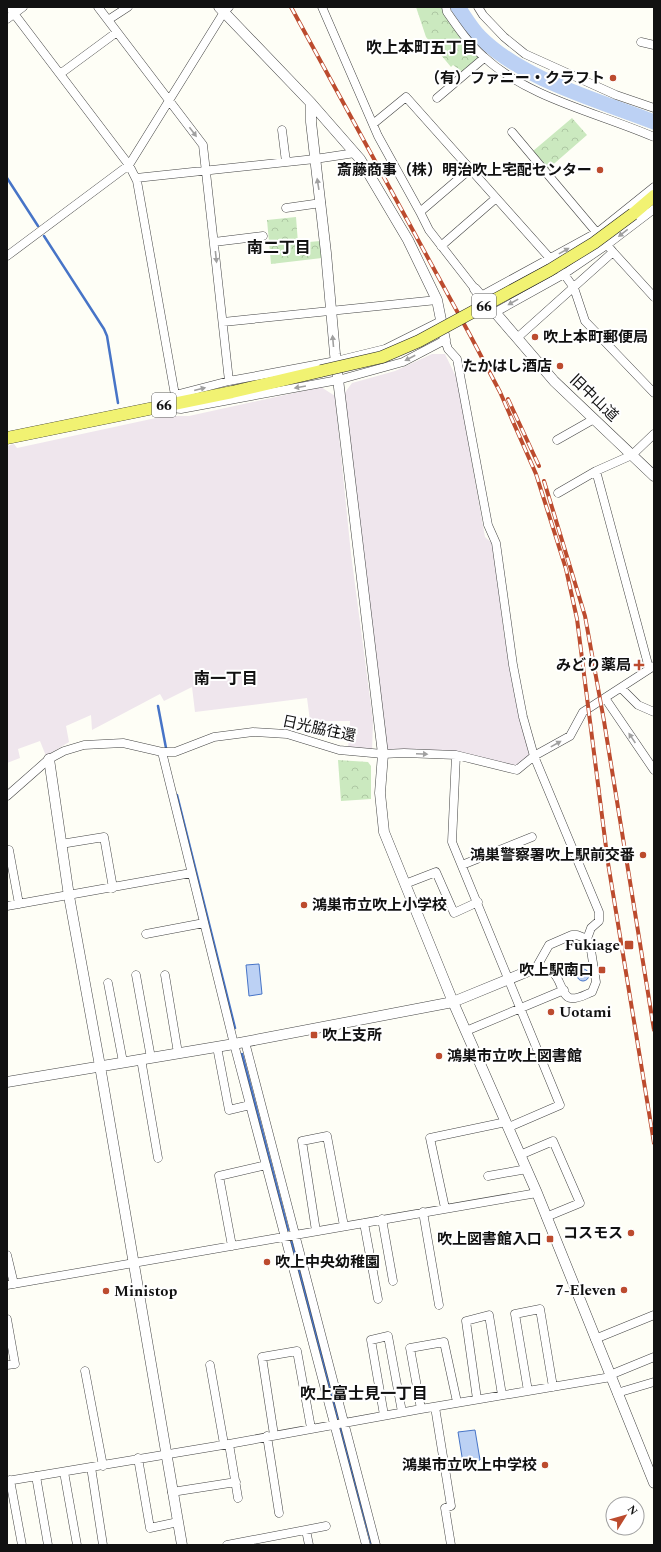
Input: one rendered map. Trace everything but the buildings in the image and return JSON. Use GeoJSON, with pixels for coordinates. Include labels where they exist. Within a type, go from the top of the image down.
{"type":"FeatureCollection","features":[{"type":"Feature","properties":{"kind":"main road","name":"66"},"geometry":{"type":"LineString","coordinates":[[7,438],[166,404],[232,392],[321,371],[336,364],[382,357],[419,341],[550,270],[594,243],[633,214],[654,196]]}},
{"type":"Feature","properties":{"kind":"street"},"geometry":{"type":"LineString","coordinates":[[23,7],[10,13],[60,74],[129,165],[136,178],[175,395]]}},
{"type":"Feature","properties":{"kind":"street"},"geometry":{"type":"LineString","coordinates":[[98,7],[203,145],[207,170],[229,381]]}},
{"type":"Feature","properties":{"kind":"street"},"geometry":{"type":"LineString","coordinates":[[108,20],[128,7]]}},
{"type":"Feature","properties":{"kind":"street"},"geometry":{"type":"LineString","coordinates":[[322,7],[373,124],[420,212],[442,246],[478,293],[550,258],[598,232],[654,187]]}},
{"type":"Feature","properties":{"kind":"street"},"geometry":{"type":"LineString","coordinates":[[446,7],[447,12],[466,39],[484,58],[514,80],[553,98],[654,137]]}},
{"type":"Feature","properties":{"kind":"street"},"geometry":{"type":"LineString","coordinates":[[478,7],[483,15],[504,37],[525,54],[616,95],[654,108]]}},
{"type":"Feature","properties":{"kind":"street"},"geometry":{"type":"LineString","coordinates":[[7,256],[129,165],[224,9],[355,153],[408,240],[437,300],[448,349],[457,359],[488,524],[496,543],[513,665],[523,718],[534,756],[599,912],[599,921],[591,928],[587,939]]}},
{"type":"Feature","properties":{"kind":"street"},"geometry":{"type":"LineString","coordinates":[[60,74],[117,32]]}},
{"type":"Feature","properties":{"kind":"street"},"geometry":{"type":"LineString","coordinates":[[641,42],[654,45]]}},
{"type":"Feature","properties":{"kind":"street"},"geometry":{"type":"LineString","coordinates":[[437,98],[484,58]]}},
{"type":"Feature","properties":{"kind":"street"},"geometry":{"type":"LineString","coordinates":[[373,124],[406,97],[469,170],[564,274],[574,288],[585,321],[654,393]]}},
{"type":"Feature","properties":{"kind":"street"},"geometry":{"type":"LineString","coordinates":[[311,103],[314,159],[321,203],[336,364],[383,754],[380,793],[384,832],[453,1002],[527,1169],[654,1483]]}},
{"type":"Feature","properties":{"kind":"street"},"geometry":{"type":"LineString","coordinates":[[282,130],[286,162]]}},
{"type":"Feature","properties":{"kind":"street"},"geometry":{"type":"LineString","coordinates":[[512,132],[598,232],[613,252],[654,297]]}},
{"type":"Feature","properties":{"kind":"street"},"geometry":{"type":"LineString","coordinates":[[136,178],[314,159],[355,153]]}},
{"type":"Feature","properties":{"kind":"street"},"geometry":{"type":"LineString","coordinates":[[420,212],[469,170]]}},
{"type":"Feature","properties":{"kind":"street"},"geometry":{"type":"LineString","coordinates":[[442,246],[495,199]]}},
{"type":"Feature","properties":{"kind":"street"},"geometry":{"type":"LineString","coordinates":[[286,208],[321,203]]}},
{"type":"Feature","properties":{"kind":"street"},"geometry":{"type":"LineString","coordinates":[[494,313],[564,274],[608,244],[654,209]]}},
{"type":"Feature","properties":{"kind":"street"},"geometry":{"type":"LineString","coordinates":[[214,242],[263,236]]}},
{"type":"Feature","properties":{"kind":"street"},"geometry":{"type":"LineString","coordinates":[[517,338],[613,252]]}},
{"type":"Feature","properties":{"kind":"street","name":"旧中山道"},"geometry":{"type":"LineString","coordinates":[[478,293],[554,381],[654,476]]}},
{"type":"Feature","properties":{"kind":"street"},"geometry":{"type":"LineString","coordinates":[[223,322],[437,300]]}},
{"type":"Feature","properties":{"kind":"street"},"geometry":{"type":"LineString","coordinates":[[442,321],[385,349],[336,364],[229,381],[175,395],[166,404],[171,408],[181,409],[338,380],[403,362],[445,340]]}},
{"type":"Feature","properties":{"kind":"street"},"geometry":{"type":"LineString","coordinates":[[558,440],[594,419]]}},
{"type":"Feature","properties":{"kind":"street"},"geometry":{"type":"LineString","coordinates":[[558,494],[596,471],[632,455],[654,434]]}},
{"type":"Feature","properties":{"kind":"street"},"geometry":{"type":"LineString","coordinates":[[596,471],[652,667]]}},
{"type":"Feature","properties":{"kind":"street","name":"日光脇往還"},"geometry":{"type":"LineString","coordinates":[[7,796],[49,759],[64,751],[84,745],[123,743],[162,752],[175,752],[214,737],[253,732],[287,734],[340,750],[383,754],[404,753],[456,755],[517,770],[534,756],[570,736],[583,712],[652,667]]}},
{"type":"Feature","properties":{"kind":"street"},"geometry":{"type":"LineString","coordinates":[[621,688],[638,705],[654,712]]}},
{"type":"Feature","properties":{"kind":"street"},"geometry":{"type":"LineString","coordinates":[[605,698],[654,770]]}},
{"type":"Feature","properties":{"kind":"street"},"geometry":{"type":"LineString","coordinates":[[162,752],[234,1044],[366,1545]]}},
{"type":"Feature","properties":{"kind":"street"},"geometry":{"type":"LineString","coordinates":[[445,1208],[430,1138],[508,1124],[560,1105],[478,902],[452,842],[456,755]]}},
{"type":"Feature","properties":{"kind":"street"},"geometry":{"type":"LineString","coordinates":[[49,759],[69,896],[100,1066],[182,1545]]}},
{"type":"Feature","properties":{"kind":"street"},"geometry":{"type":"LineString","coordinates":[[462,865],[532,836]]}},
{"type":"Feature","properties":{"kind":"street"},"geometry":{"type":"LineString","coordinates":[[61,844],[104,837],[113,888]]}},
{"type":"Feature","properties":{"kind":"street"},"geometry":{"type":"LineString","coordinates":[[9,850],[19,904]]}},
{"type":"Feature","properties":{"kind":"street"},"geometry":{"type":"LineString","coordinates":[[405,884],[436,872],[454,913],[478,902]]}},
{"type":"Feature","properties":{"kind":"street"},"geometry":{"type":"LineString","coordinates":[[7,906],[191,873]]}},
{"type":"Feature","properties":{"kind":"street"},"geometry":{"type":"LineString","coordinates":[[146,934],[204,923]]}},
{"type":"Feature","properties":{"kind":"street"},"geometry":{"type":"LineString","coordinates":[[7,1082],[234,1044],[453,1002],[536,968],[552,972],[557,977],[567,996],[571,998],[576,998],[592,992],[595,987],[596,982],[590,944],[587,939],[577,935],[572,935],[554,942],[546,949],[536,968]]}},
{"type":"Feature","properties":{"kind":"street"},"geometry":{"type":"LineString","coordinates":[[136,975],[158,1158]]}},
{"type":"Feature","properties":{"kind":"street"},"geometry":{"type":"LineString","coordinates":[[165,975],[178,1053]]}},
{"type":"Feature","properties":{"kind":"street"},"geometry":{"type":"LineString","coordinates":[[108,983],[123,1062]]}},
{"type":"Feature","properties":{"kind":"street"},"geometry":{"type":"LineString","coordinates":[[466,1030],[564,990]]}},
{"type":"Feature","properties":{"kind":"street"},"geometry":{"type":"LineString","coordinates":[[245,1042],[376,1545]]}},
{"type":"Feature","properties":{"kind":"street"},"geometry":{"type":"LineString","coordinates":[[217,1047],[229,1110],[250,1105]]}},
{"type":"Feature","properties":{"kind":"street"},"geometry":{"type":"LineString","coordinates":[[316,1231],[302,1141],[327,1136],[344,1226]]}},
{"type":"Feature","properties":{"kind":"street"},"geometry":{"type":"LineString","coordinates":[[520,1155],[553,1141],[580,1203],[546,1217]]}},
{"type":"Feature","properties":{"kind":"street"},"geometry":{"type":"LineString","coordinates":[[232,1246],[219,1176],[266,1165]]}},
{"type":"Feature","properties":{"kind":"street"},"geometry":{"type":"LineString","coordinates":[[488,1176],[527,1169]]}},
{"type":"Feature","properties":{"kind":"street"},"geometry":{"type":"LineString","coordinates":[[7,1254],[10,1284],[536,1193]]}},
{"type":"Feature","properties":{"kind":"street"},"geometry":{"type":"LineString","coordinates":[[423,1212],[439,1305]]}},
{"type":"Feature","properties":{"kind":"street"},"geometry":{"type":"LineString","coordinates":[[382,1219],[393,1281]]}},
{"type":"Feature","properties":{"kind":"street"},"geometry":{"type":"LineString","coordinates":[[364,1223],[378,1298]]}},
{"type":"Feature","properties":{"kind":"street"},"geometry":{"type":"LineString","coordinates":[[528,1391],[515,1314],[540,1309],[553,1387]]}},
{"type":"Feature","properties":{"kind":"street"},"geometry":{"type":"LineString","coordinates":[[595,1338],[654,1315]]}},
{"type":"Feature","properties":{"kind":"street"},"geometry":{"type":"LineString","coordinates":[[477,1399],[466,1321],[489,1316],[502,1395]]}},
{"type":"Feature","properties":{"kind":"street"},"geometry":{"type":"LineString","coordinates":[[7,1319],[15,1364],[7,1365]]}},
{"type":"Feature","properties":{"kind":"street"},"geometry":{"type":"LineString","coordinates":[[384,1415],[371,1340],[388,1336],[402,1412]]}},
{"type":"Feature","properties":{"kind":"street"},"geometry":{"type":"LineString","coordinates":[[421,1408],[410,1348],[444,1342],[456,1402]]}},
{"type":"Feature","properties":{"kind":"street"},"geometry":{"type":"LineString","coordinates":[[279,1512],[262,1357],[297,1351],[311,1428]]}},
{"type":"Feature","properties":{"kind":"street"},"geometry":{"type":"LineString","coordinates":[[22,1545],[9,1481],[103,1466],[166,1453],[227,1444],[334,1423],[553,1387],[610,1376],[654,1357]]}},
{"type":"Feature","properties":{"kind":"street"},"geometry":{"type":"LineString","coordinates":[[210,1365],[236,1482],[238,1498]]}},
{"type":"Feature","properties":{"kind":"street"},"geometry":{"type":"LineString","coordinates":[[85,1371],[103,1466]]}},
{"type":"Feature","properties":{"kind":"street"},"geometry":{"type":"LineString","coordinates":[[617,1393],[654,1382]]}},
{"type":"Feature","properties":{"kind":"street"},"geometry":{"type":"LineString","coordinates":[[435,1406],[451,1506],[445,1508],[451,1545]]}},
{"type":"Feature","properties":{"kind":"street"},"geometry":{"type":"LineString","coordinates":[[138,1458],[150,1528],[178,1522]]}},
{"type":"Feature","properties":{"kind":"street"},"geometry":{"type":"LineString","coordinates":[[91,1468],[103,1545]]}},
{"type":"Feature","properties":{"kind":"street"},"geometry":{"type":"LineString","coordinates":[[64,1472],[77,1545]]}},
{"type":"Feature","properties":{"kind":"street"},"geometry":{"type":"LineString","coordinates":[[36,1476],[48,1545]]}},
{"type":"Feature","properties":{"kind":"street"},"geometry":{"type":"LineString","coordinates":[[172,1492],[236,1482]]}},
{"type":"Feature","properties":{"kind":"street"},"geometry":{"type":"LineString","coordinates":[[227,1545],[262,1542],[326,1526]]}},
{"type":"Feature","properties":{"kind":"street"},"geometry":{"type":"LineString","coordinates":[[306,1530],[309,1545]]}},
{"type":"Feature","properties":{"kind":"shaded area"},"geometry":{"type":"Polygon","coordinates":[[[432,354],[445,354],[457,379],[485,537],[493,544],[504,634],[530,754],[525,761],[520,764],[510,766],[386,751],[343,395],[352,383],[395,371],[432,354]]]}},
{"type":"Feature","properties":{"kind":"shaded area"},"geometry":{"type":"Polygon","coordinates":[[[321,387],[335,396],[351,554],[373,721],[372,751],[348,749],[350,721],[310,721],[307,698],[195,712],[192,687],[164,701],[160,694],[92,730],[91,715],[66,726],[69,742],[46,756],[40,741],[18,749],[20,758],[7,763],[7,446],[14,444],[17,448],[165,416],[189,416],[321,387]]]}},
{"type":"Feature","properties":{"kind":"green space"},"geometry":{"type":"Polygon","coordinates":[[[416,7],[443,7],[479,58],[464,73],[453,65],[451,67],[426,37],[416,7]]]}},
{"type":"Feature","properties":{"kind":"green space"},"geometry":{"type":"Polygon","coordinates":[[[572,118],[587,135],[548,169],[533,151],[572,118]]]}},
{"type":"Feature","properties":{"kind":"green space"},"geometry":{"type":"Polygon","coordinates":[[[296,217],[298,243],[320,241],[322,258],[271,264],[267,220],[296,217]]]}},
{"type":"Feature","properties":{"kind":"green space"},"geometry":{"type":"Polygon","coordinates":[[[338,760],[368,762],[371,766],[371,799],[341,801],[338,760]]]}},
{"type":"Feature","properties":{"kind":"water"},"geometry":{"type":"Polygon","coordinates":[[[259,964],[262,994],[249,996],[246,965],[259,964]]]}},
{"type":"Feature","properties":{"kind":"water"},"geometry":{"type":"Polygon","coordinates":[[[583,969],[587,971],[589,975],[587,979],[583,981],[579,979],[577,975],[579,971],[583,969]]]}},
{"type":"Feature","properties":{"kind":"water"},"geometry":{"type":"Polygon","coordinates":[[[475,1430],[480,1460],[463,1463],[458,1432],[475,1430]]]}},
{"type":"Feature","properties":{"kind":"waterway"},"geometry":{"type":"LineString","coordinates":[[458,7],[480,37],[517,65],[539,77],[586,97],[654,122]]}},
{"type":"Feature","properties":{"kind":"waterway"},"geometry":{"type":"LineString","coordinates":[[7,178],[38,226]]}},
{"type":"Feature","properties":{"kind":"waterway"},"geometry":{"type":"LineString","coordinates":[[44,236],[104,329],[107,336],[118,403]]}},
{"type":"Feature","properties":{"kind":"waterway"},"geometry":{"type":"LineString","coordinates":[[158,706],[166,748]]}},
{"type":"Feature","properties":{"kind":"waterway"},"geometry":{"type":"LineString","coordinates":[[177,795],[235,1028]]}},
{"type":"Feature","properties":{"kind":"waterway"},"geometry":{"type":"LineString","coordinates":[[242,1054],[288,1230]]}},
{"type":"Feature","properties":{"kind":"waterway"},"geometry":{"type":"LineString","coordinates":[[291,1240],[338,1418]]}},
{"type":"Feature","properties":{"kind":"waterway"},"geometry":{"type":"LineString","coordinates":[[340,1428],[372,1545]]}},
{"type":"Feature","properties":{"kind":"railway"},"geometry":{"type":"LineString","coordinates":[[291,7],[500,392],[536,474],[566,569],[577,619],[608,863],[654,1143]]}},
{"type":"Feature","properties":{"kind":"railway"},"geometry":{"type":"LineString","coordinates":[[508,399],[539,466]]}},
{"type":"Feature","properties":{"kind":"railway"},"geometry":{"type":"LineString","coordinates":[[544,481],[585,616],[604,721],[654,1030]]}},
{"type":"Feature","properties":{"kind":"place","name":"（有）ファニー・クラフト"},"geometry":{"type":"Point","coordinates":[613,78]}},
{"type":"Feature","properties":{"kind":"place","name":"斎藤商事（株）明治吹上宅配センター"},"geometry":{"type":"Point","coordinates":[600,170]}},
{"type":"Feature","properties":{"kind":"place","name":"吹上本町郵便局"},"geometry":{"type":"Point","coordinates":[535,337]}},
{"type":"Feature","properties":{"kind":"place","name":"たかはし酒店"},"geometry":{"type":"Point","coordinates":[560,366]}},
{"type":"Feature","properties":{"kind":"place","name":"みどり薬局"},"geometry":{"type":"Point","coordinates":[639,665]}},
{"type":"Feature","properties":{"kind":"place","name":"鴻巣警察署吹上駅前交番"},"geometry":{"type":"Point","coordinates":[643,855]}},
{"type":"Feature","properties":{"kind":"place","name":"鴻巣市立吹上小学校"},"geometry":{"type":"Point","coordinates":[304,905]}},
{"type":"Feature","properties":{"kind":"place","name":"Fukiage"},"geometry":{"type":"Point","coordinates":[629,945]}},
{"type":"Feature","properties":{"kind":"place","name":"吹上駅南口"},"geometry":{"type":"Point","coordinates":[602,970]}},
{"type":"Feature","properties":{"kind":"place","name":"Uotami"},"geometry":{"type":"Point","coordinates":[551,1012]}},
{"type":"Feature","properties":{"kind":"place","name":"吹上支所"},"geometry":{"type":"Point","coordinates":[314,1035]}},
{"type":"Feature","properties":{"kind":"place","name":"鴻巣市立吹上図書館"},"geometry":{"type":"Point","coordinates":[439,1056]}},
{"type":"Feature","properties":{"kind":"place","name":"コスモス"},"geometry":{"type":"Point","coordinates":[631,1233]}},
{"type":"Feature","properties":{"kind":"place","name":"吹上図書館入口"},"geometry":{"type":"Point","coordinates":[550,1239]}},
{"type":"Feature","properties":{"kind":"place","name":"吹上中央幼稚園"},"geometry":{"type":"Point","coordinates":[267,1262]}},
{"type":"Feature","properties":{"kind":"place","name":"7-Eleven"},"geometry":{"type":"Point","coordinates":[624,1290]}},
{"type":"Feature","properties":{"kind":"place","name":"Ministop"},"geometry":{"type":"Point","coordinates":[106,1291]}},
{"type":"Feature","properties":{"kind":"place","name":"鴻巣市立吹上中学校"},"geometry":{"type":"Point","coordinates":[545,1465]}},
{"type":"Feature","properties":{"kind":"district","name":"吹上本町五丁目"},"geometry":{"type":"Point","coordinates":[422,48]}},
{"type":"Feature","properties":{"kind":"district","name":"南二丁目"},"geometry":{"type":"Point","coordinates":[279,248]}},
{"type":"Feature","properties":{"kind":"district","name":"南一丁目"},"geometry":{"type":"Point","coordinates":[226,679]}},
{"type":"Feature","properties":{"kind":"district","name":"吹上富士見一丁目"},"geometry":{"type":"Point","coordinates":[364,1394]}}]}
